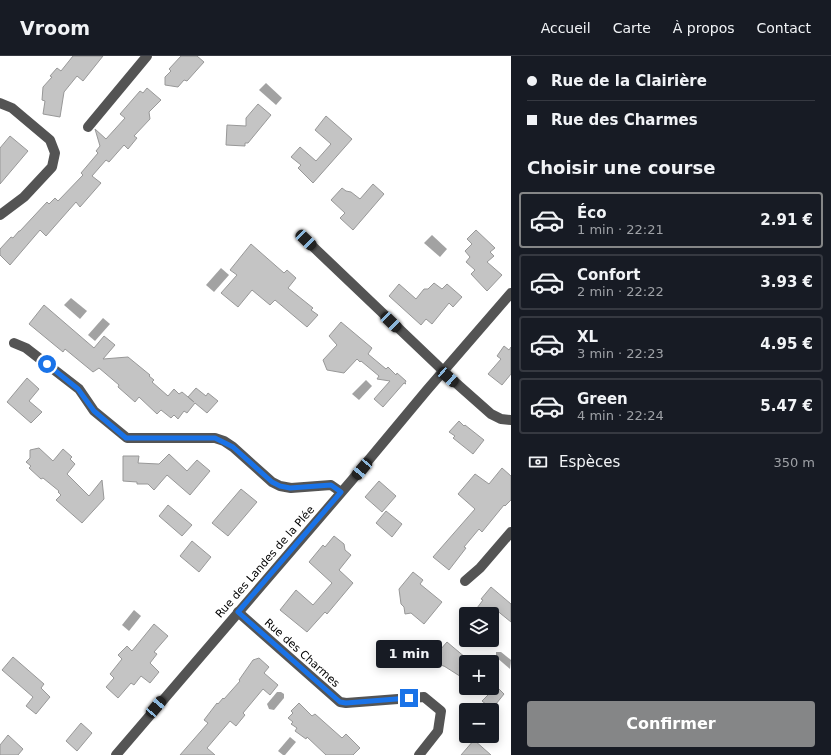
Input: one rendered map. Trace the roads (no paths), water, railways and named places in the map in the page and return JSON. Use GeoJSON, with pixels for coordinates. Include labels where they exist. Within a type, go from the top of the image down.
{"type":"FeatureCollection","features":[{"type":"Feature","properties":{"kind":"street"},"geometry":{"type":"LineString","coordinates":[[88,127],[147,56]]}},
{"type":"Feature","properties":{"kind":"street"},"geometry":{"type":"LineString","coordinates":[[0,103],[12,108],[50,140],[55,153],[52,167],[24,197],[0,215]]}},
{"type":"Feature","properties":{"kind":"street"},"geometry":{"type":"LineString","coordinates":[[306,240],[443,372],[491,414],[501,419],[511,420]]}},
{"type":"Feature","properties":{"kind":"street","name":"Rue des Landes de la Plée"},"geometry":{"type":"LineString","coordinates":[[116,755],[511,294]]}},
{"type":"Feature","properties":{"kind":"street"},"geometry":{"type":"LineString","coordinates":[[14,343],[26,348],[78,389],[94,411],[126,438],[215,438],[233,447],[272,482],[280,486],[290,488],[331,485],[341,492]]}},
{"type":"Feature","properties":{"kind":"street"},"geometry":{"type":"LineString","coordinates":[[465,581],[480,568],[511,532]]}},
{"type":"Feature","properties":{"kind":"street","name":"Rue des Charmes"},"geometry":{"type":"LineString","coordinates":[[238,612],[340,702],[346,703],[424,697],[441,711],[438,730],[419,755]]}}]}
